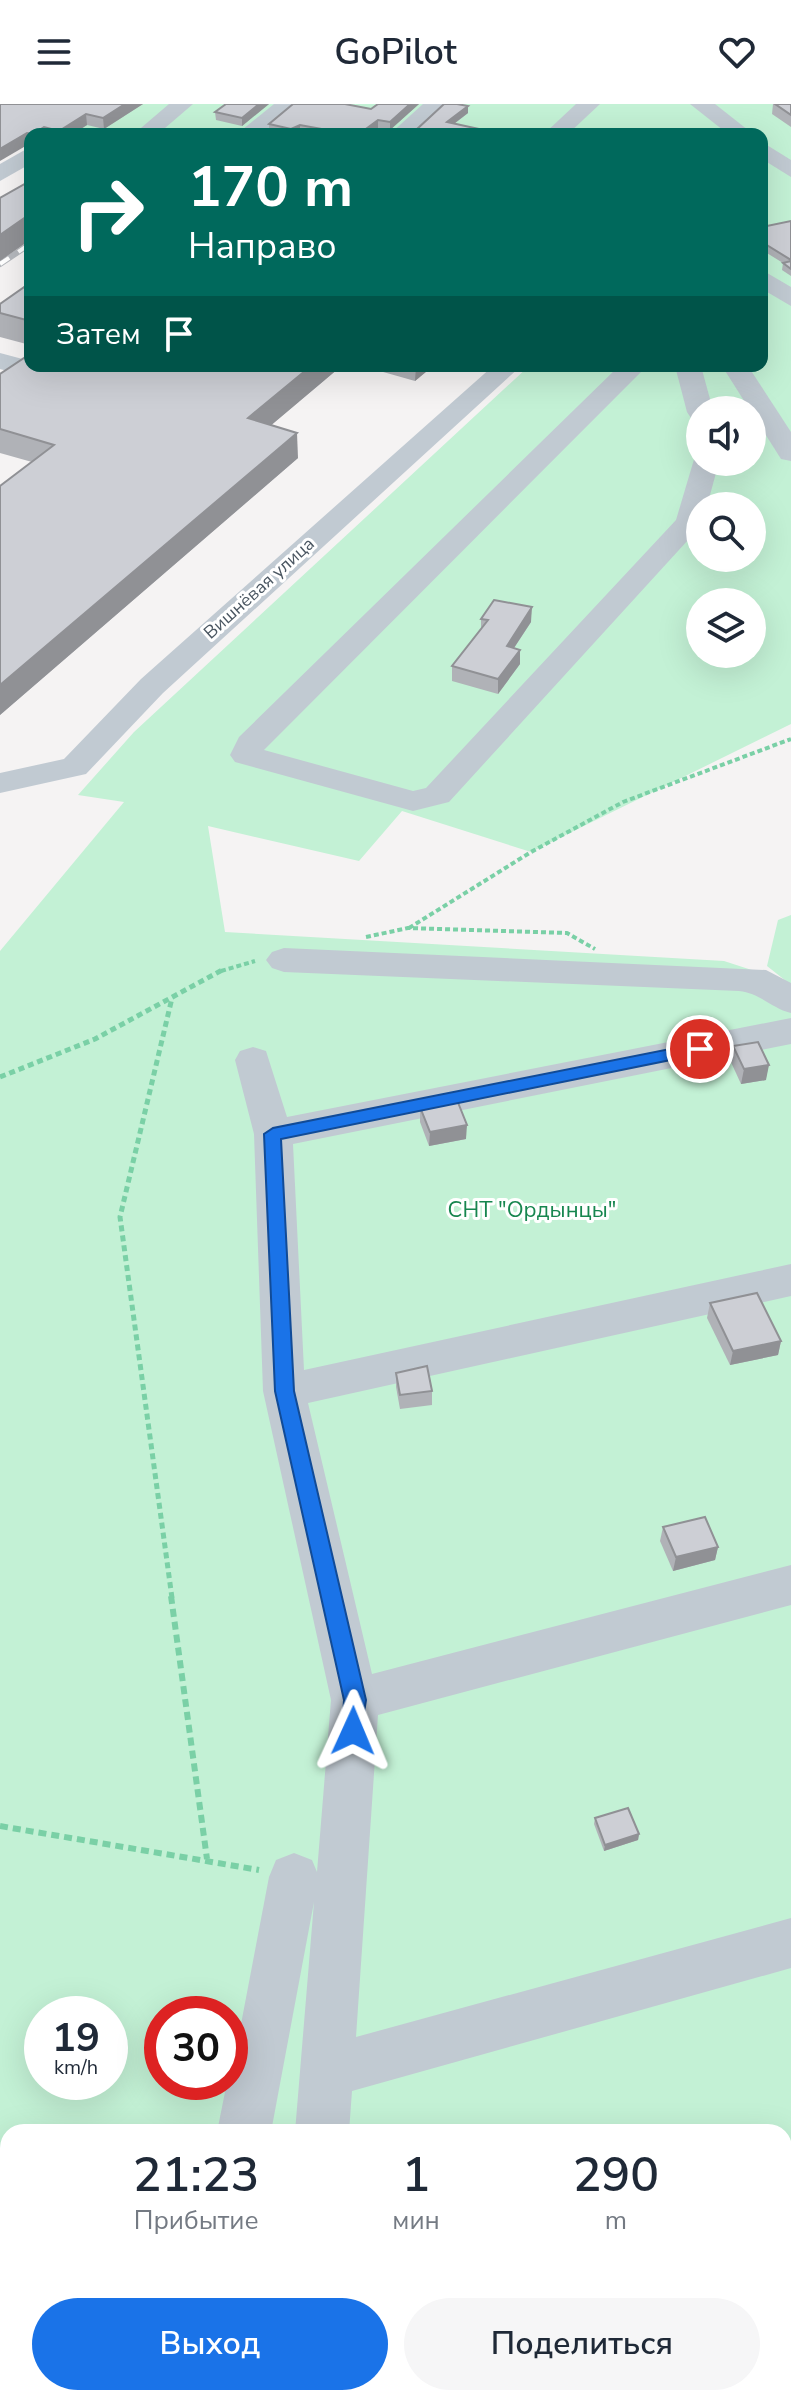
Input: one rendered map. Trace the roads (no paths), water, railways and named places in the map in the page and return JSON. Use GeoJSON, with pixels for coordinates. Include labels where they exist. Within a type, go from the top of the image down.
{"type":"FeatureCollection","features":[{"type":"Feature","properties":{"kind":"street"},"geometry":{"type":"LineString","coordinates":[[152,128],[182,104]]}},
{"type":"Feature","properties":{"kind":"street"},"geometry":{"type":"LineString","coordinates":[[256,128],[287,104]]}},
{"type":"Feature","properties":{"kind":"street"},"geometry":{"type":"LineString","coordinates":[[408,128],[436,104]]}},
{"type":"Feature","properties":{"kind":"street"},"geometry":{"type":"LineString","coordinates":[[570,128],[589,104]]}},
{"type":"Feature","properties":{"kind":"street"},"geometry":{"type":"LineString","coordinates":[[701,104],[734,128]]}},
{"type":"Feature","properties":{"kind":"street"},"geometry":{"type":"LineString","coordinates":[[0,144],[24,151]]}},
{"type":"Feature","properties":{"kind":"street"},"geometry":{"type":"LineString","coordinates":[[768,153],[791,170]]}},
{"type":"Feature","properties":{"kind":"street"},"geometry":{"type":"LineString","coordinates":[[0,174],[24,157]]}},
{"type":"Feature","properties":{"kind":"street"},"geometry":{"type":"LineString","coordinates":[[768,282],[791,299]]}},
{"type":"Feature","properties":{"kind":"street"},"geometry":{"type":"LineString","coordinates":[[768,307],[791,299]]}},
{"type":"Feature","properties":{"kind":"street"},"geometry":{"type":"LineString","coordinates":[[0,361],[24,368]]}},
{"type":"Feature","properties":{"kind":"street"},"geometry":{"type":"LineString","coordinates":[[41,372],[48,374]]}},
{"type":"Feature","properties":{"kind":"street","name":"Вишнёвая улица"},"geometry":{"type":"LineString","coordinates":[[0,783],[75,767],[152,686],[501,372]]}},
{"type":"Feature","properties":{"kind":"street"},"geometry":{"type":"LineString","coordinates":[[628,372],[250,744],[246,755],[413,801],[437,795],[689,522],[701,476]]}},
{"type":"Feature","properties":{"kind":"street"},"geometry":{"type":"LineString","coordinates":[[690,372],[696,396]]}},
{"type":"Feature","properties":{"kind":"street"},"geometry":{"type":"LineString","coordinates":[[739,372],[791,453]]}},
{"type":"Feature","properties":{"kind":"street"},"geometry":{"type":"LineString","coordinates":[[284,960],[739,979],[766,982],[791,1001]]}},
{"type":"Feature","properties":{"kind":"street"},"geometry":{"type":"LineString","coordinates":[[273,1134],[791,1031]]}},
{"type":"Feature","properties":{"kind":"street"},"geometry":{"type":"LineString","coordinates":[[253,1060],[273,1134],[284,1391],[355,1700],[323,2124]]}},
{"type":"Feature","properties":{"kind":"street"},"geometry":{"type":"LineString","coordinates":[[284,1391],[791,1280]]}},
{"type":"Feature","properties":{"kind":"street"},"geometry":{"type":"LineString","coordinates":[[355,1700],[791,1585]]}},
{"type":"Feature","properties":{"kind":"street"},"geometry":{"type":"LineString","coordinates":[[246,2124],[294,1877]]}},
{"type":"Feature","properties":{"kind":"street"},"geometry":{"type":"LineString","coordinates":[[326,2072],[791,1943]]}},
{"type":"Feature","properties":{"kind":"railway"},"geometry":{"type":"LineString","coordinates":[[0,264],[24,248]]}},
{"type":"Feature","properties":{"kind":"park label","name":"СНТ \"Ордынцы\""},"geometry":{"type":"Point","coordinates":[532,1210]}}]}
